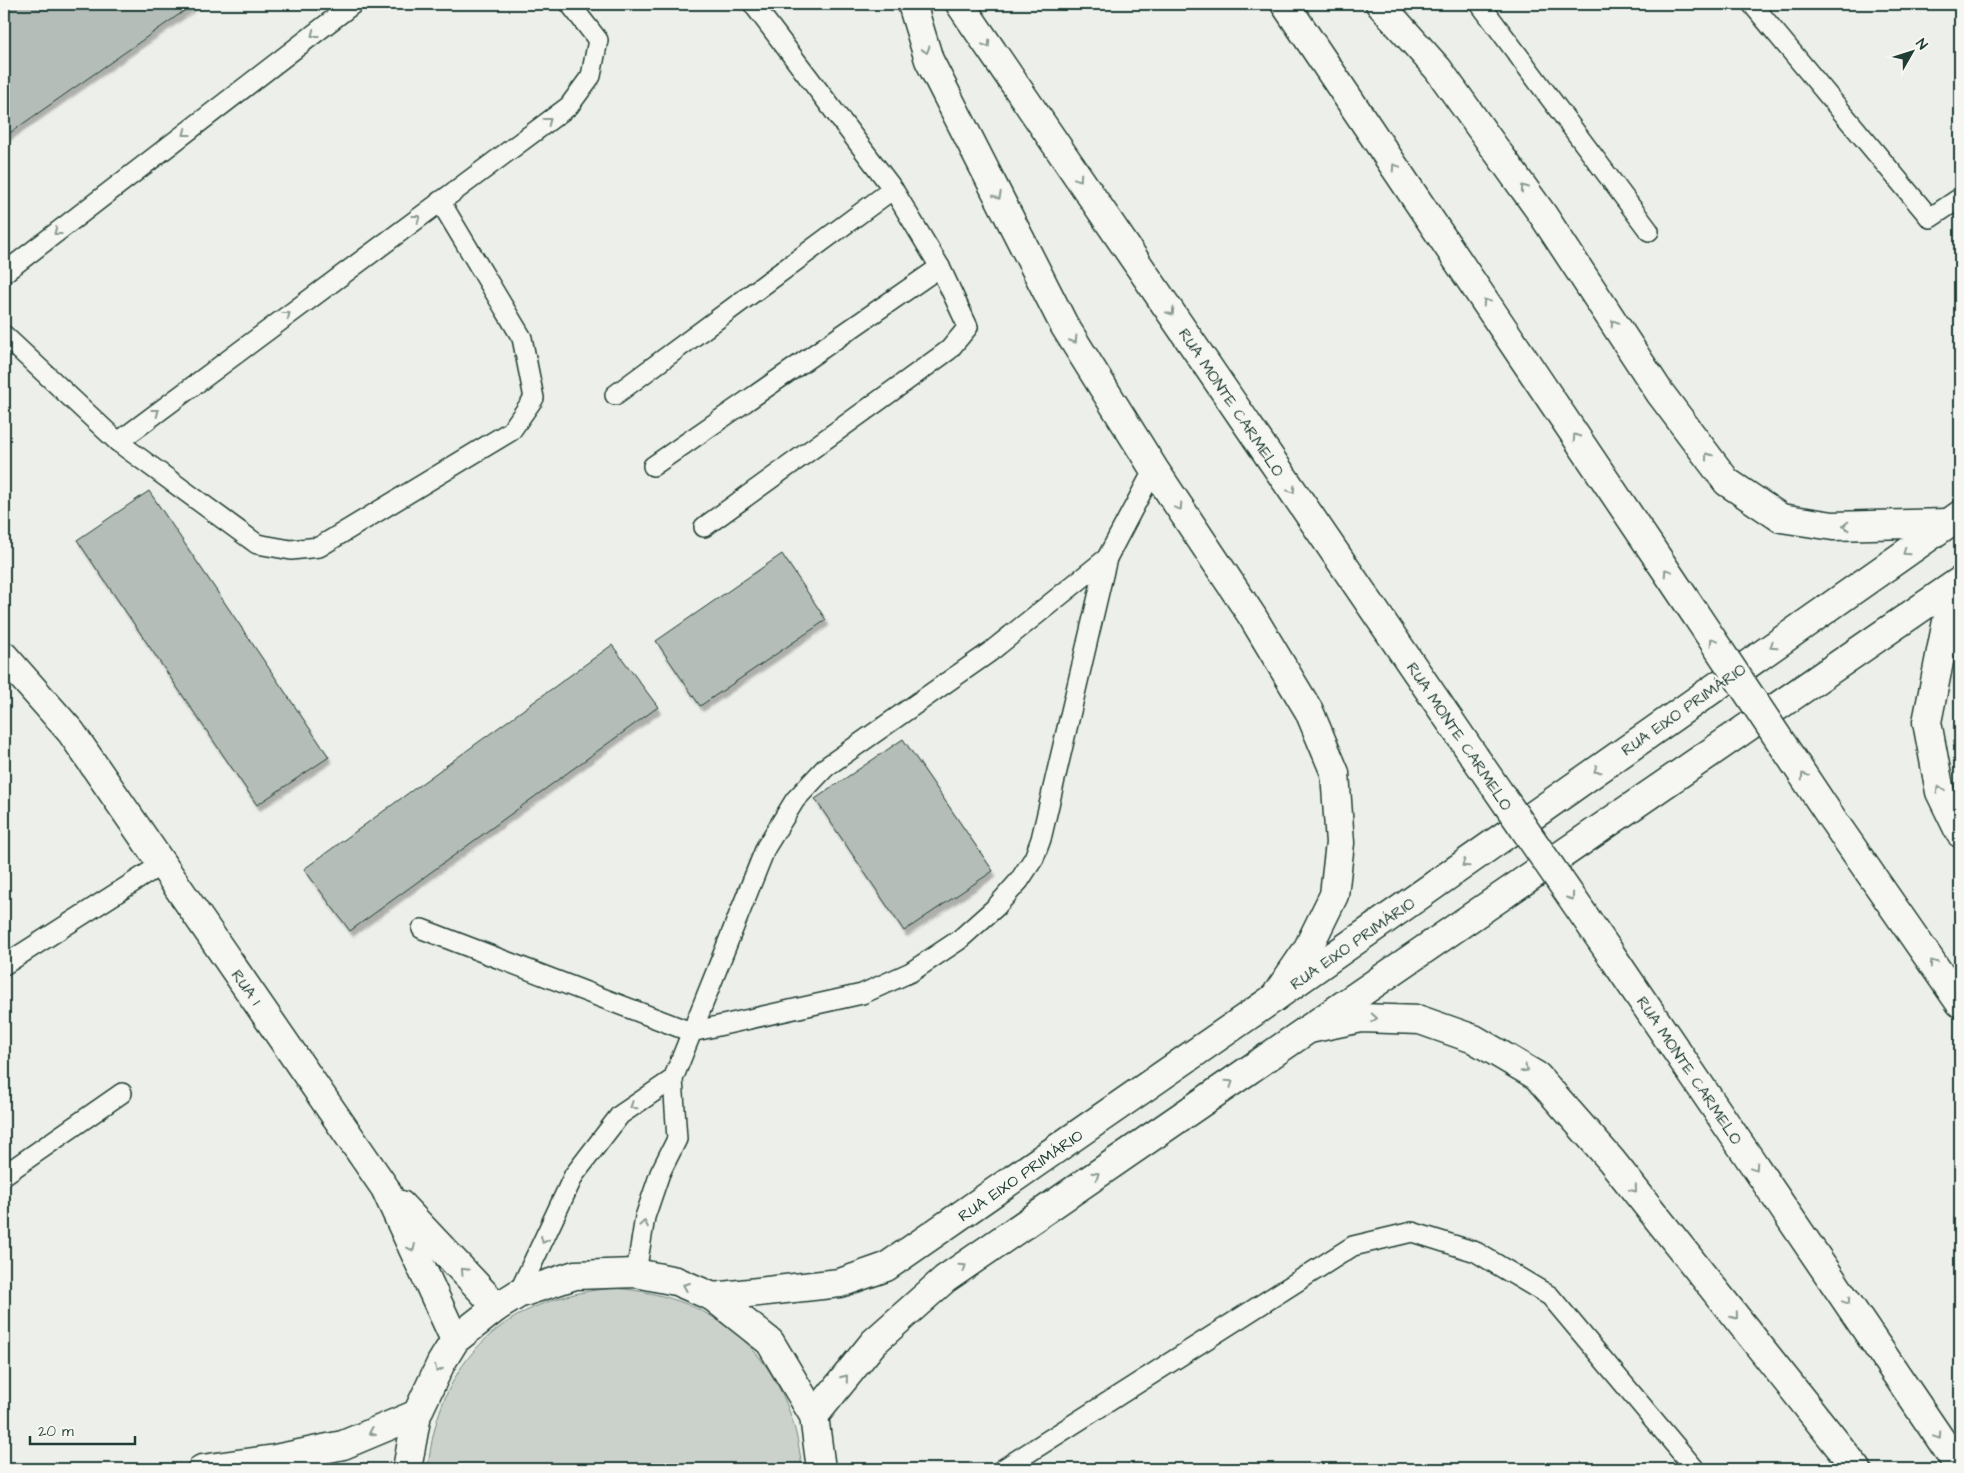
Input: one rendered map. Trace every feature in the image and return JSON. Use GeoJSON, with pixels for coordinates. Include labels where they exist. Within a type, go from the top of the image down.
{"type":"FeatureCollection","features":[{"type":"Feature","properties":{"kind":"main road"},"geometry":{"type":"LineString","coordinates":[[912,4],[929,60],[1064,325],[1154,469],[1252,616],[1309,711],[1336,773],[1340,844],[1334,895],[1308,950],[1274,998]]}},
{"type":"Feature","properties":{"kind":"main road","name":"RUA MONTE CARMELO"},"geometry":{"type":"LineString","coordinates":[[960,4],[1960,1468]]}},
{"type":"Feature","properties":{"kind":"main road"},"geometry":{"type":"LineString","coordinates":[[1285,4],[1831,816],[1960,1003]]}},
{"type":"Feature","properties":{"kind":"main road"},"geometry":{"type":"LineString","coordinates":[[1380,4],[1438,68],[1544,215],[1660,392],[1728,482],[1781,518],[1833,526],[1954,519]]}},
{"type":"Feature","properties":{"kind":"main road","name":"RUA EIXO PRIMÁRIO"},"geometry":{"type":"LineString","coordinates":[[713,1297],[840,1283],[886,1267],[1274,998],[1954,519]]}},
{"type":"Feature","properties":{"kind":"main road"},"geometry":{"type":"LineString","coordinates":[[1957,584],[1927,722],[1940,792],[1960,833]]}},
{"type":"Feature","properties":{"kind":"main road"},"geometry":{"type":"LineString","coordinates":[[814,1416],[874,1342],[945,1279],[1957,584]]}},
{"type":"Feature","properties":{"kind":"main road","name":"RUA 1"},"geometry":{"type":"LineString","coordinates":[[4,656],[71,732],[385,1188],[455,1340]]}},
{"type":"Feature","properties":{"kind":"main road"},"geometry":{"type":"LineString","coordinates":[[1309,1029],[1361,1018],[1420,1020],[1474,1040],[1537,1076],[1611,1160],[1857,1469]]}},
{"type":"Feature","properties":{"kind":"main road"},"geometry":{"type":"LineString","coordinates":[[385,1188],[507,1301]]}},
{"type":"Feature","properties":{"kind":"main road"},"geometry":{"type":"LineString","coordinates":[[407,1469],[416,1414],[441,1363],[455,1340],[507,1301],[575,1275],[636,1272],[676,1281],[713,1297],[770,1342],[814,1416],[821,1469]]}},
{"type":"Feature","properties":{"kind":"main road"},"geometry":{"type":"LineString","coordinates":[[202,1469],[275,1459],[343,1445],[416,1414]]}},
{"type":"Feature","properties":{"kind":"lane"},"geometry":{"type":"LineString","coordinates":[[4,274],[353,4]]}},
{"type":"Feature","properties":{"kind":"lane"},"geometry":{"type":"LineString","coordinates":[[118,442],[569,106],[591,76],[598,40],[570,4]]}},
{"type":"Feature","properties":{"kind":"lane"},"geometry":{"type":"LineString","coordinates":[[704,527],[949,350],[968,327],[940,267],[893,190],[753,4]]}},
{"type":"Feature","properties":{"kind":"lane"},"geometry":{"type":"LineString","coordinates":[[1480,4],[1649,231]]}},
{"type":"Feature","properties":{"kind":"lane"},"geometry":{"type":"LineString","coordinates":[[1752,4],[1930,218],[1960,198]]}},
{"type":"Feature","properties":{"kind":"lane"},"geometry":{"type":"LineString","coordinates":[[615,396],[893,190]]}},
{"type":"Feature","properties":{"kind":"lane"},"geometry":{"type":"LineString","coordinates":[[4,335],[118,442],[258,544],[291,550],[319,547],[511,431],[534,398],[522,338],[440,201]]}},
{"type":"Feature","properties":{"kind":"lane"},"geometry":{"type":"LineString","coordinates":[[653,466],[940,267]]}},
{"type":"Feature","properties":{"kind":"lane"},"geometry":{"type":"LineString","coordinates":[[422,930],[692,1032],[862,994],[911,972],[959,940],[996,907],[1019,881],[1034,858],[1042,839],[1107,558],[1154,469]]}},
{"type":"Feature","properties":{"kind":"lane"},"geometry":{"type":"LineString","coordinates":[[636,1272],[645,1216],[660,1173],[677,1139],[673,1079],[766,847],[795,800],[826,767],[990,652],[1107,558]]}},
{"type":"Feature","properties":{"kind":"lane"},"geometry":{"type":"LineString","coordinates":[[4,965],[162,864]]}},
{"type":"Feature","properties":{"kind":"lane"},"geometry":{"type":"LineString","coordinates":[[507,1301],[574,1175],[620,1115],[673,1079]]}},
{"type":"Feature","properties":{"kind":"lane"},"geometry":{"type":"LineString","coordinates":[[4,1175],[122,1093]]}},
{"type":"Feature","properties":{"kind":"lane"},"geometry":{"type":"LineString","coordinates":[[1002,1469],[1353,1246],[1412,1232],[1476,1252],[1550,1296],[1695,1469]]}},
{"type":"Feature","properties":{"kind":"shaded area"},"geometry":{"type":"Polygon","coordinates":[[[614,1288],[653,1294],[687,1304],[718,1320],[744,1341],[766,1366],[783,1396],[795,1431],[802,1469],[428,1469],[434,1430],[446,1396],[463,1366],[484,1341],[510,1320],[540,1305],[575,1294],[614,1288]]]}},
{"type":"Feature","properties":{"kind":"building"},"geometry":{"type":"Polygon","coordinates":[[[4,4],[194,4],[4,137],[4,4]]]}},
{"type":"Feature","properties":{"kind":"building"},"geometry":{"type":"Polygon","coordinates":[[[149,491],[329,757],[257,805],[77,540],[149,491]]]}},
{"type":"Feature","properties":{"kind":"building"},"geometry":{"type":"Polygon","coordinates":[[[782,554],[826,620],[700,706],[656,641],[782,554]]]}},
{"type":"Feature","properties":{"kind":"building"},"geometry":{"type":"Polygon","coordinates":[[[612,645],[658,707],[350,931],[304,869],[612,645]]]}},
{"type":"Feature","properties":{"kind":"building"},"geometry":{"type":"Polygon","coordinates":[[[903,739],[993,871],[904,931],[815,799],[903,739]]]}}]}
